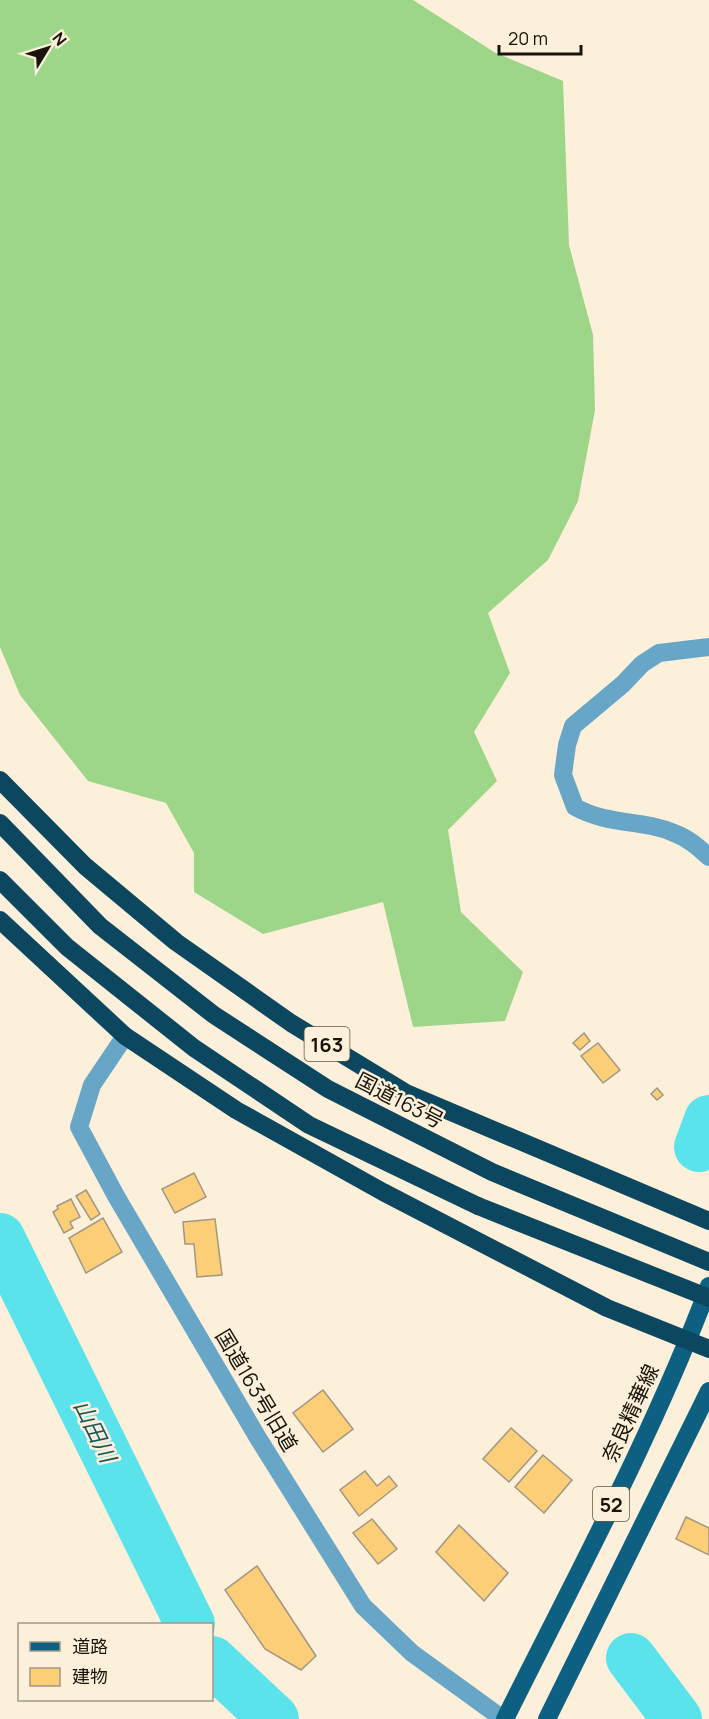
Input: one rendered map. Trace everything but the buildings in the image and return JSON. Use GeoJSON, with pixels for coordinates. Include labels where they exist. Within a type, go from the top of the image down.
{"type":"FeatureCollection","features":[{"type":"Feature","properties":{"kind":"highway","name":"163"},"geometry":{"type":"LineString","coordinates":[[0,780],[85,866],[176,942],[291,1023],[406,1093],[709,1221]]}},
{"type":"Feature","properties":{"kind":"highway","name":"国道163号"},"geometry":{"type":"LineString","coordinates":[[0,822],[100,926],[214,1015],[328,1089],[492,1172],[709,1262]]}},
{"type":"Feature","properties":{"kind":"highway"},"geometry":{"type":"LineString","coordinates":[[0,880],[67,947],[194,1048],[309,1125],[478,1206],[709,1298]]}},
{"type":"Feature","properties":{"kind":"highway"},"geometry":{"type":"LineString","coordinates":[[0,920],[125,1036],[236,1110],[383,1192],[607,1308],[688,1343],[709,1349]]}},
{"type":"Feature","properties":{"kind":"main road","name":"奈良精華線"},"geometry":{"type":"LineString","coordinates":[[504,1719],[688,1343],[709,1286]]}},
{"type":"Feature","properties":{"kind":"main road","name":"52"},"geometry":{"type":"LineString","coordinates":[[547,1719],[709,1391]]}},
{"type":"Feature","properties":{"kind":"street"},"geometry":{"type":"LineString","coordinates":[[709,646],[659,653],[642,664],[623,684],[573,726],[567,745],[563,775],[575,807],[593,817],[673,832],[694,844],[709,857]]}},
{"type":"Feature","properties":{"kind":"street","name":"国道163号旧道"},"geometry":{"type":"LineString","coordinates":[[125,1036],[92,1085],[80,1126],[116,1196],[258,1438],[363,1605],[412,1653],[504,1719]]}},
{"type":"Feature","properties":{"kind":"green space"},"geometry":{"type":"Polygon","coordinates":[[[0,0],[413,0],[494,52],[563,81],[569,245],[593,335],[595,410],[578,501],[548,560],[488,613],[510,673],[474,732],[497,781],[448,830],[461,912],[523,972],[505,1021],[413,1027],[383,902],[263,934],[194,892],[194,853],[166,803],[88,781],[20,695],[0,647],[0,0]]]}},
{"type":"Feature","properties":{"kind":"waterway"},"geometry":{"type":"LineString","coordinates":[[699,1147],[709,1120]]}},
{"type":"Feature","properties":{"kind":"waterway","name":"山田川"},"geometry":{"type":"LineString","coordinates":[[0,1238],[190,1623]]}},
{"type":"Feature","properties":{"kind":"waterway"},"geometry":{"type":"LineString","coordinates":[[631,1658],[677,1719]]}},
{"type":"Feature","properties":{"kind":"waterway","name":"山田川"},"geometry":{"type":"LineString","coordinates":[[213,1662],[274,1719]]}}]}
